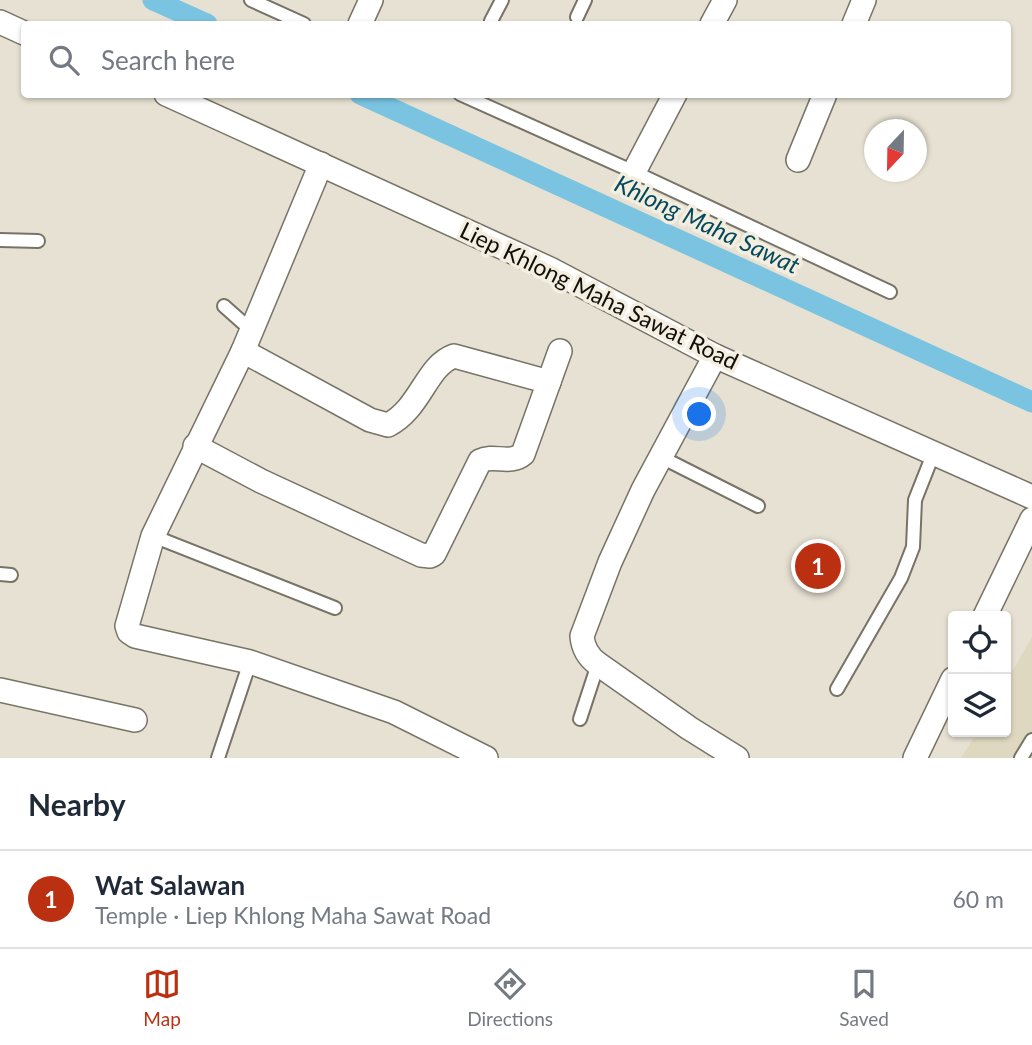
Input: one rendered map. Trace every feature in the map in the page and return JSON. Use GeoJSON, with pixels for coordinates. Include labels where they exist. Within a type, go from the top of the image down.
{"type":"FeatureCollection","features":[{"type":"Feature","properties":{"kind":"street"},"geometry":{"type":"LineString","coordinates":[[361,21],[371,0]]}},
{"type":"Feature","properties":{"kind":"street"},"geometry":{"type":"LineString","coordinates":[[714,21],[725,0]]}},
{"type":"Feature","properties":{"kind":"street"},"geometry":{"type":"LineString","coordinates":[[855,21],[864,0]]}},
{"type":"Feature","properties":{"kind":"street"},"geometry":{"type":"LineString","coordinates":[[0,23],[21,32]]}},
{"type":"Feature","properties":{"kind":"street","name":"Liep Khlong Maha Sawat Road"},"geometry":{"type":"LineString","coordinates":[[175,98],[550,269],[715,356],[1032,497]]}},
{"type":"Feature","properties":{"kind":"street"},"geometry":{"type":"LineString","coordinates":[[634,172],[673,98]]}},
{"type":"Feature","properties":{"kind":"street"},"geometry":{"type":"LineString","coordinates":[[798,160],[823,98]]}},
{"type":"Feature","properties":{"kind":"street"},"geometry":{"type":"LineString","coordinates":[[321,164],[243,351],[153,536],[127,626],[129,632],[135,636],[250,662],[394,712],[486,758]]}},
{"type":"Feature","properties":{"kind":"street"},"geometry":{"type":"LineString","coordinates":[[243,351],[370,420],[388,425],[406,413],[439,364],[454,356],[549,382]]}},
{"type":"Feature","properties":{"kind":"street"},"geometry":{"type":"LineString","coordinates":[[195,446],[261,481],[421,555],[430,556],[434,554],[480,461],[488,458],[512,459],[523,454],[560,351]]}},
{"type":"Feature","properties":{"kind":"street"},"geometry":{"type":"LineString","coordinates":[[715,356],[661,457],[610,562],[582,636],[586,652],[598,664],[737,758]]}},
{"type":"Feature","properties":{"kind":"street"},"geometry":{"type":"LineString","coordinates":[[987,611],[1032,519]]}},
{"type":"Feature","properties":{"kind":"street"},"geometry":{"type":"LineString","coordinates":[[915,758],[948,689]]}},
{"type":"Feature","properties":{"kind":"street"},"geometry":{"type":"LineString","coordinates":[[0,690],[135,720]]}},
{"type":"Feature","properties":{"kind":"lane"},"geometry":{"type":"LineString","coordinates":[[251,0],[297,21]]}},
{"type":"Feature","properties":{"kind":"lane"},"geometry":{"type":"LineString","coordinates":[[491,21],[502,0]]}},
{"type":"Feature","properties":{"kind":"lane"},"geometry":{"type":"LineString","coordinates":[[577,17],[586,0]]}},
{"type":"Feature","properties":{"kind":"lane"},"geometry":{"type":"LineString","coordinates":[[469,98],[890,292]]}},
{"type":"Feature","properties":{"kind":"lane"},"geometry":{"type":"LineString","coordinates":[[0,240],[38,241]]}},
{"type":"Feature","properties":{"kind":"lane"},"geometry":{"type":"LineString","coordinates":[[224,306],[251,330]]}},
{"type":"Feature","properties":{"kind":"lane"},"geometry":{"type":"LineString","coordinates":[[837,689],[901,578],[913,547],[915,500],[934,452]]}},
{"type":"Feature","properties":{"kind":"lane"},"geometry":{"type":"LineString","coordinates":[[661,457],[758,506]]}},
{"type":"Feature","properties":{"kind":"lane"},"geometry":{"type":"LineString","coordinates":[[153,536],[335,608]]}},
{"type":"Feature","properties":{"kind":"lane"},"geometry":{"type":"LineString","coordinates":[[218,758],[250,662]]}},
{"type":"Feature","properties":{"kind":"lane"},"geometry":{"type":"LineString","coordinates":[[580,719],[598,664]]}},
{"type":"Feature","properties":{"kind":"lane"},"geometry":{"type":"LineString","coordinates":[[1021,758],[1032,740]]}},
{"type":"Feature","properties":{"kind":"shaded area"},"geometry":{"type":"Polygon","coordinates":[[[1032,637],[1032,758],[961,758],[974,737],[1011,737],[1011,673],[1032,637]]]}},
{"type":"Feature","properties":{"kind":"waterway","name":"Khlong Maha Sawat"},"geometry":{"type":"LineString","coordinates":[[153,0],[200,21]]}},
{"type":"Feature","properties":{"kind":"waterway","name":"Khlong Maha Sawat"},"geometry":{"type":"LineString","coordinates":[[369,98],[1032,402]]}},
{"type":"Feature","properties":{"kind":"place","name":"Wat Salawan"},"geometry":{"type":"Point","coordinates":[818,566]}}]}
